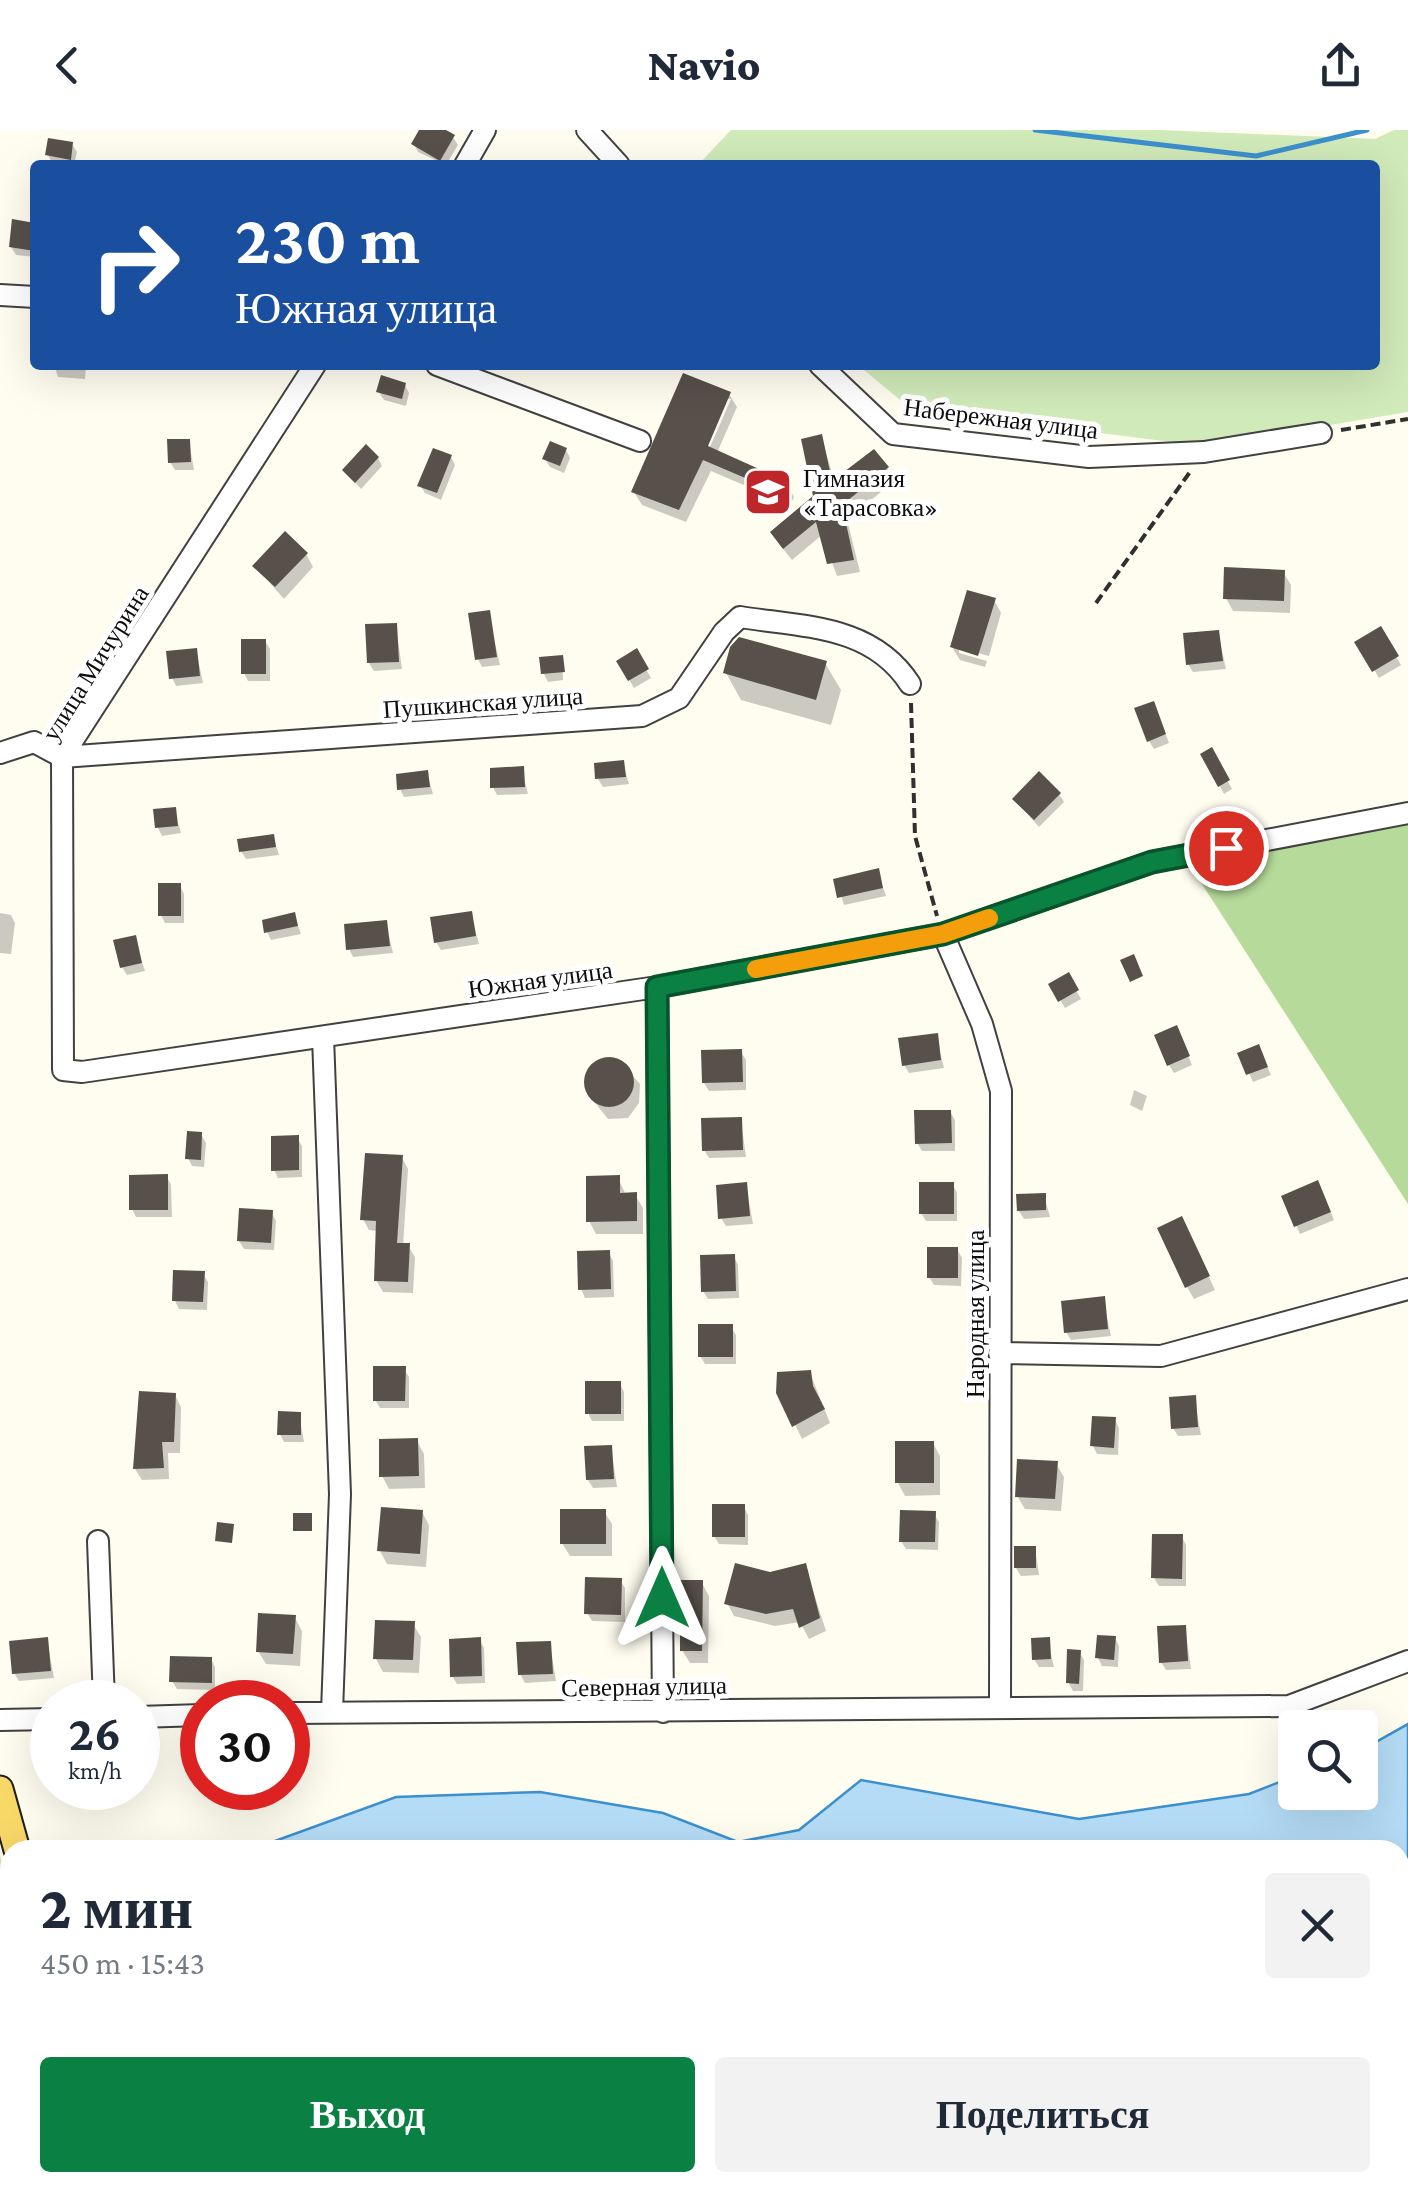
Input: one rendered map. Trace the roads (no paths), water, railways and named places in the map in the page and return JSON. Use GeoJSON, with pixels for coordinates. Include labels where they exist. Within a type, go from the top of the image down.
{"type":"FeatureCollection","features":[{"type":"Feature","properties":{"kind":"main road"},"geometry":{"type":"LineString","coordinates":[[0,1789],[14,1840]]}},
{"type":"Feature","properties":{"kind":"street"},"geometry":{"type":"LineString","coordinates":[[468,160],[485,130]]}},
{"type":"Feature","properties":{"kind":"street"},"geometry":{"type":"LineString","coordinates":[[587,130],[614,160]]}},
{"type":"Feature","properties":{"kind":"street"},"geometry":{"type":"LineString","coordinates":[[0,296],[30,297]]}},
{"type":"Feature","properties":{"kind":"street","name":"улица Мичурина"},"geometry":{"type":"LineString","coordinates":[[82,1072],[63,1070],[62,757],[312,370]]}},
{"type":"Feature","properties":{"kind":"street"},"geometry":{"type":"LineString","coordinates":[[450,370],[640,441]]}},
{"type":"Feature","properties":{"kind":"street","name":"Набережная улица"},"geometry":{"type":"LineString","coordinates":[[825,370],[893,434],[1089,457],[1204,452],[1321,433]]}},
{"type":"Feature","properties":{"kind":"street","name":"Пушкинская улица"},"geometry":{"type":"LineString","coordinates":[[0,753],[34,742],[62,757],[642,716],[679,698],[724,632],[740,618],[844,633],[894,658],[910,684]]}},
{"type":"Feature","properties":{"kind":"street","name":"Южная улица"},"geometry":{"type":"LineString","coordinates":[[82,1072],[657,987],[943,934],[1152,862],[1408,813]]}},
{"type":"Feature","properties":{"kind":"street","name":"Народная улица"},"geometry":{"type":"LineString","coordinates":[[943,934],[982,1024],[1000,1091],[1000,1705]]}},
{"type":"Feature","properties":{"kind":"street"},"geometry":{"type":"LineString","coordinates":[[657,987],[663,1712]]}},
{"type":"Feature","properties":{"kind":"street"},"geometry":{"type":"LineString","coordinates":[[323,1036],[340,1494],[332,1712]]}},
{"type":"Feature","properties":{"kind":"street"},"geometry":{"type":"LineString","coordinates":[[999,1353],[1161,1356],[1408,1288]]}},
{"type":"Feature","properties":{"kind":"street"},"geometry":{"type":"LineString","coordinates":[[98,1541],[103,1680]]}},
{"type":"Feature","properties":{"kind":"street","name":"Северная улица"},"geometry":{"type":"LineString","coordinates":[[310,1712],[1290,1706],[1408,1661]]}},
{"type":"Feature","properties":{"kind":"street"},"geometry":{"type":"LineString","coordinates":[[0,1720],[30,1719]]}},
{"type":"Feature","properties":{"kind":"water"},"geometry":{"type":"Polygon","coordinates":[[[1408,1724],[1408,1840],[748,1840],[799,1830],[861,1780],[1079,1819],[1249,1794],[1278,1783],[1278,1810],[1378,1810],[1378,1741],[1408,1724]]]}},
{"type":"Feature","properties":{"kind":"water"},"geometry":{"type":"Polygon","coordinates":[[[540,1792],[663,1813],[733,1840],[278,1840],[396,1797],[540,1792]]]}},
{"type":"Feature","properties":{"kind":"waterway"},"geometry":{"type":"LineString","coordinates":[[1035,130],[1256,156],[1367,130]]}},
{"type":"Feature","properties":{"kind":"place","name":"Гимназия «Тарасовка»"},"geometry":{"type":"Point","coordinates":[768,492]}}]}
